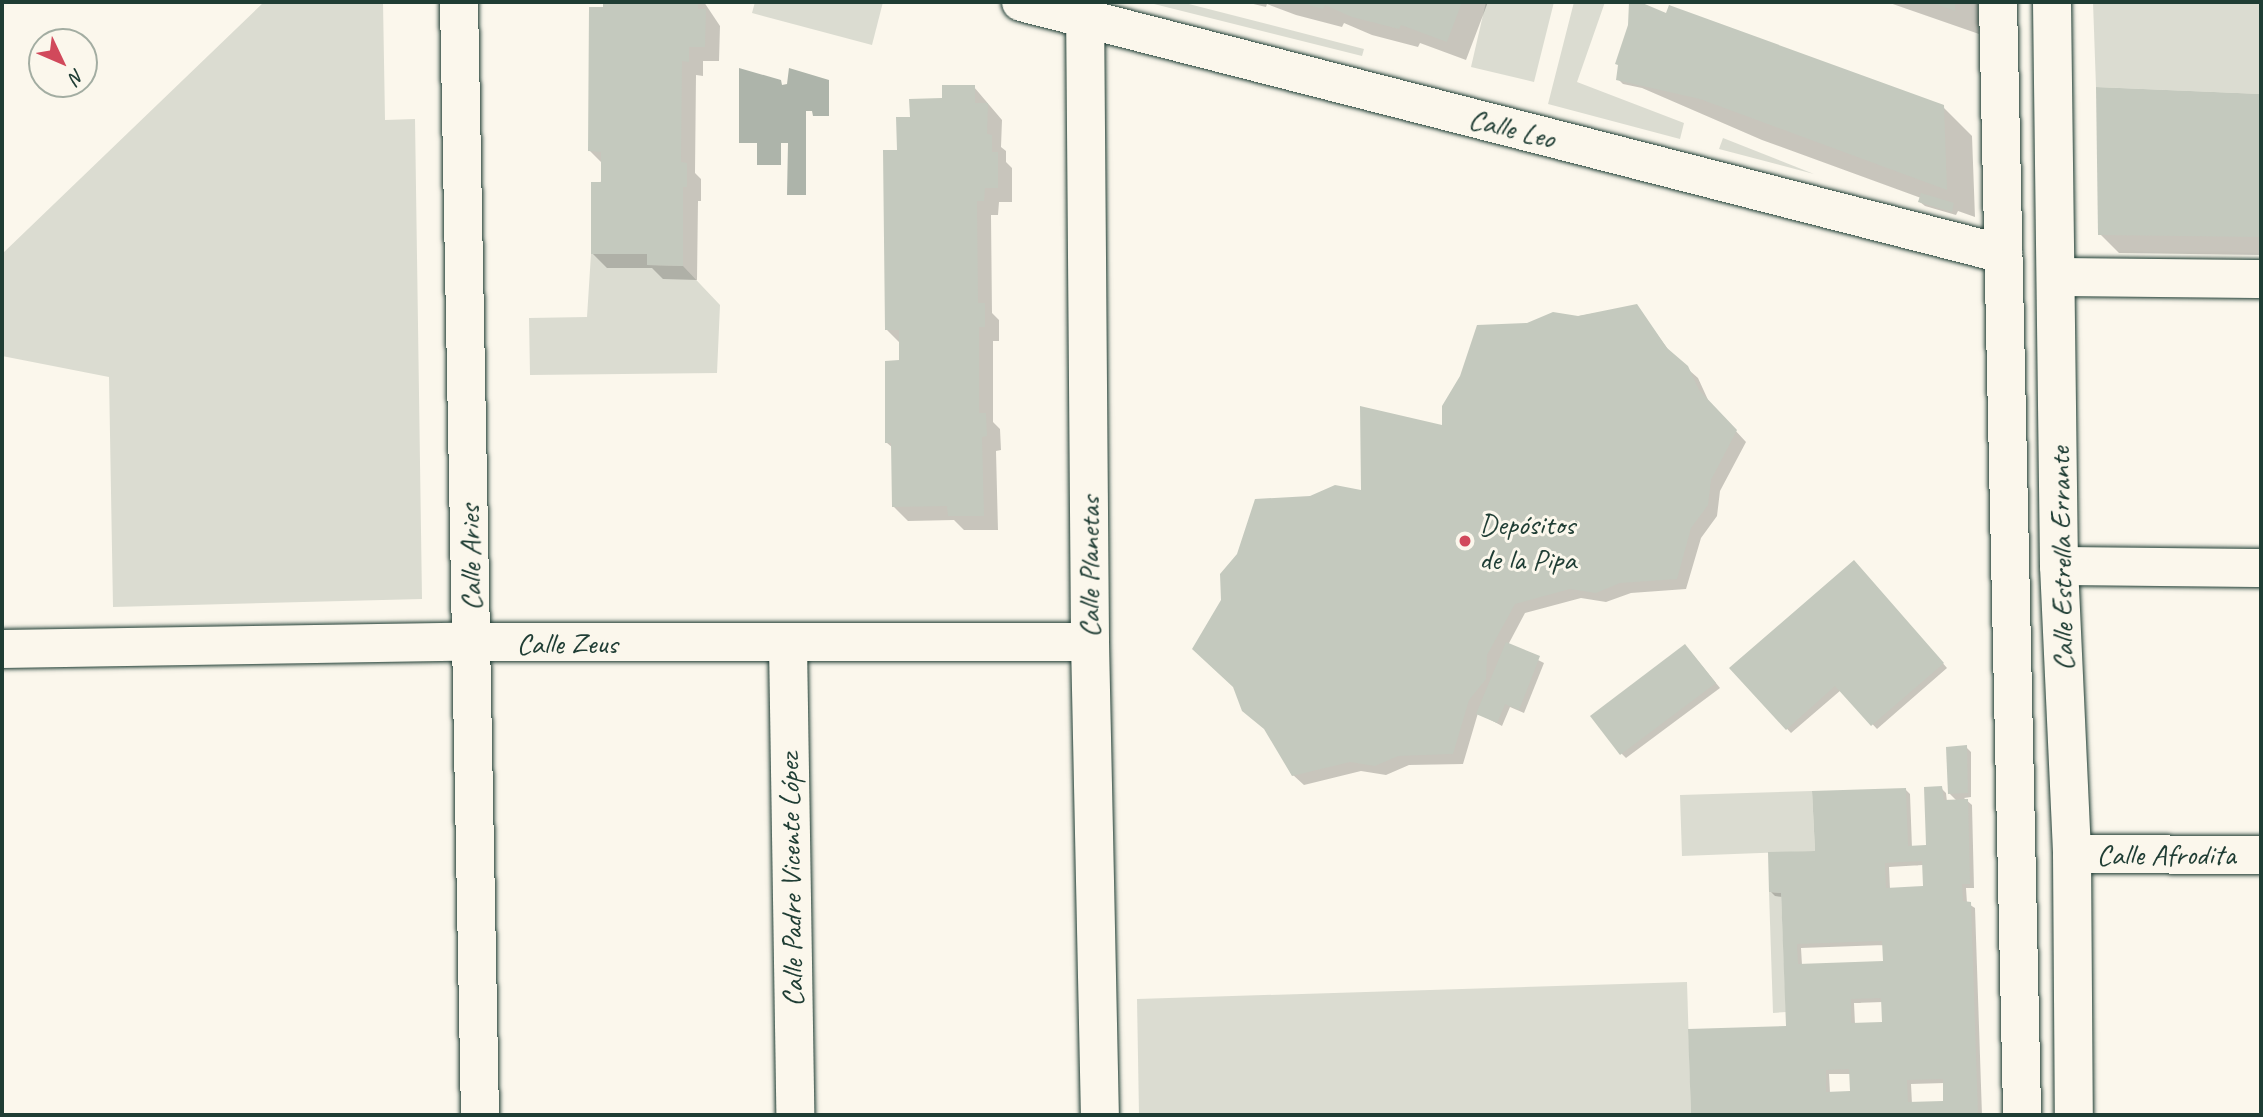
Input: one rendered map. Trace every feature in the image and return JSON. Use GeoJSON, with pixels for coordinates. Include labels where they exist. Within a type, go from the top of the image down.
{"type":"FeatureCollection","features":[{"type":"Feature","properties":{"kind":"street","name":"Calle Aries"},"geometry":{"type":"LineString","coordinates":[[459,2],[480,1115]]}},
{"type":"Feature","properties":{"kind":"street","name":"Calle Leo"},"geometry":{"type":"LineString","coordinates":[[1021,2],[1086,10],[2003,254]]}},
{"type":"Feature","properties":{"kind":"street","name":"Calle Estrella Errante"},"geometry":{"type":"LineString","coordinates":[[1998,2],[2022,1115]]}},
{"type":"Feature","properties":{"kind":"street","name":"Calle Estrella Errante"},"geometry":{"type":"LineString","coordinates":[[2052,2],[2060,566],[2071,853],[2074,1115]]}},
{"type":"Feature","properties":{"kind":"street","name":"Calle Planetas"},"geometry":{"type":"LineString","coordinates":[[1086,10],[1090,642],[1100,1115]]}},
{"type":"Feature","properties":{"kind":"street"},"geometry":{"type":"LineString","coordinates":[[2056,277],[2261,279]]}},
{"type":"Feature","properties":{"kind":"street"},"geometry":{"type":"LineString","coordinates":[[2060,566],[2261,568]]}},
{"type":"Feature","properties":{"kind":"street","name":"Calle Zeus"},"geometry":{"type":"LineString","coordinates":[[2,649],[472,642],[1090,642]]}},
{"type":"Feature","properties":{"kind":"street","name":"Calle Padre Vicente López"},"geometry":{"type":"LineString","coordinates":[[788,644],[795,1115]]}},
{"type":"Feature","properties":{"kind":"street","name":"Calle Afrodita"},"geometry":{"type":"LineString","coordinates":[[2071,853],[2261,855]]}},
{"type":"Feature","properties":{"kind":"shaded area"},"geometry":{"type":"Polygon","coordinates":[[[264,2],[383,2],[385,120],[415,119],[422,599],[113,607],[109,377],[2,356],[2,254],[264,2]]]}},
{"type":"Feature","properties":{"kind":"shaded area"},"geometry":{"type":"Polygon","coordinates":[[[755,2],[883,2],[872,45],[752,13],[755,2]]]}},
{"type":"Feature","properties":{"kind":"shaded area"},"geometry":{"type":"Polygon","coordinates":[[[1146,2],[1181,2],[1364,49],[1362,56],[1146,2]]]}},
{"type":"Feature","properties":{"kind":"shaded area"},"geometry":{"type":"Polygon","coordinates":[[[1486,2],[1554,2],[1534,82],[1471,67],[1486,2]]]}},
{"type":"Feature","properties":{"kind":"shaded area"},"geometry":{"type":"Polygon","coordinates":[[[1574,2],[1605,2],[1577,82],[1684,123],[1680,139],[1548,104],[1574,2]]]}},
{"type":"Feature","properties":{"kind":"shaded area"},"geometry":{"type":"Polygon","coordinates":[[[2093,2],[2261,2],[2261,94],[2096,87],[2093,2]]]}},
{"type":"Feature","properties":{"kind":"shaded area"},"geometry":{"type":"Polygon","coordinates":[[[739,68],[781,80],[782,85],[787,84],[789,68],[829,80],[829,116],[813,116],[812,111],[806,111],[806,195],[787,195],[788,143],[781,143],[781,165],[757,165],[757,143],[739,143],[739,68]]]}},
{"type":"Feature","properties":{"kind":"shaded area"},"geometry":{"type":"Polygon","coordinates":[[[1723,138],[1814,174],[1719,149],[1723,138]]]}},
{"type":"Feature","properties":{"kind":"shaded area"},"geometry":{"type":"Polygon","coordinates":[[[591,254],[647,254],[647,265],[683,266],[720,305],[717,373],[530,375],[529,318],[587,317],[591,254]]]}},
{"type":"Feature","properties":{"kind":"shaded area"},"geometry":{"type":"Polygon","coordinates":[[[1812,791],[1815,851],[1682,856],[1680,795],[1812,791]]]}},
{"type":"Feature","properties":{"kind":"shaded area"},"geometry":{"type":"Polygon","coordinates":[[[1769,892],[1781,893],[1786,1012],[1773,1013],[1769,892]]]}},
{"type":"Feature","properties":{"kind":"shaded area"},"geometry":{"type":"Polygon","coordinates":[[[1687,982],[1691,1115],[1139,1115],[1137,999],[1687,982]]]}},
{"type":"Feature","properties":{"kind":"building"},"geometry":{"type":"Polygon","coordinates":[[[603,2],[698,2],[698,9],[706,9],[705,47],[689,47],[689,62],[682,61],[681,162],[687,163],[687,187],[683,187],[683,266],[647,265],[647,254],[591,254],[591,182],[601,182],[601,152],[588,151],[589,7],[603,7],[603,2]]]}},
{"type":"Feature","properties":{"kind":"building"},"geometry":{"type":"Polygon","coordinates":[[[1298,2],[1462,2],[1447,42],[1401,25],[1399,29],[1352,17],[1325,5],[1323,9],[1298,2]]]}},
{"type":"Feature","properties":{"kind":"building"},"geometry":{"type":"Polygon","coordinates":[[[1629,2],[1640,2],[1666,13],[1669,5],[1944,105],[1947,190],[1700,99],[1616,80],[1618,65],[1615,64],[1628,25],[1629,2]]]}},
{"type":"Feature","properties":{"kind":"building"},"geometry":{"type":"Polygon","coordinates":[[[1930,2],[1955,2],[1955,11],[1930,2]]]}},
{"type":"Feature","properties":{"kind":"building"},"geometry":{"type":"Polygon","coordinates":[[[942,85],[975,85],[975,103],[988,103],[987,134],[992,135],[992,152],[998,152],[998,188],[985,188],[984,201],[977,201],[978,303],[985,303],[985,327],[979,327],[979,413],[986,413],[987,436],[982,437],[984,516],[948,516],[947,506],[892,507],[891,443],[885,443],[885,361],[899,360],[899,330],[885,330],[883,150],[897,150],[896,117],[910,117],[909,99],[942,98],[942,85]]]}},
{"type":"Feature","properties":{"kind":"building"},"geometry":{"type":"Polygon","coordinates":[[[2096,87],[2261,94],[2261,237],[2098,235],[2096,87]]]}},
{"type":"Feature","properties":{"kind":"building"},"geometry":{"type":"Polygon","coordinates":[[[1921,193],[1954,203],[1952,212],[1918,202],[1921,193]]]}},
{"type":"Feature","properties":{"kind":"building","name":"Depósitos de la Pipa"},"geometry":{"type":"Polygon","coordinates":[[[1637,304],[1667,348],[1688,366],[1699,390],[1737,430],[1711,480],[1708,505],[1691,528],[1677,579],[1620,583],[1596,593],[1570,589],[1515,604],[1487,655],[1486,679],[1469,700],[1453,754],[1398,756],[1375,766],[1350,762],[1292,776],[1264,729],[1242,711],[1233,687],[1192,649],[1221,600],[1220,574],[1237,554],[1255,499],[1310,496],[1335,485],[1361,490],[1360,406],[1442,425],[1442,406],[1460,376],[1477,325],[1527,323],[1553,312],[1578,316],[1637,304]]]}},
{"type":"Feature","properties":{"kind":"building"},"geometry":{"type":"Polygon","coordinates":[[[1854,560],[1944,663],[1871,726],[1835,686],[1786,730],[1729,668],[1854,560]]]}},
{"type":"Feature","properties":{"kind":"building"},"geometry":{"type":"Polygon","coordinates":[[[1506,642],[1540,656],[1519,710],[1505,704],[1497,723],[1476,714],[1506,642]]]}},
{"type":"Feature","properties":{"kind":"building"},"geometry":{"type":"Polygon","coordinates":[[[1685,644],[1716,683],[1620,755],[1590,716],[1685,644]]]}},
{"type":"Feature","properties":{"kind":"building"},"geometry":{"type":"Polygon","coordinates":[[[1967,745],[1968,793],[1948,794],[1946,747],[1967,745]]]}},
{"type":"Feature","properties":{"kind":"building"},"geometry":{"type":"Polygon","coordinates":[[[1942,786],[1944,800],[1968,799],[1970,884],[1962,884],[1963,901],[1971,902],[1978,1115],[1691,1115],[1688,1029],[1786,1026],[1781,893],[1769,892],[1768,852],[1815,851],[1812,791],[1906,788],[1908,846],[1926,845],[1924,787],[1942,786]],[[1922,861],[1885,863],[1886,888],[1923,886],[1922,861]],[[1882,941],[1797,944],[1798,964],[1883,961],[1882,941]],[[1881,998],[1851,999],[1851,1023],[1882,1022],[1881,998]],[[1849,1069],[1826,1070],[1826,1092],[1850,1091],[1849,1069]],[[1943,1079],[1907,1080],[1908,1102],[1943,1101],[1943,1079]]]}},
{"type":"Feature","properties":{"kind":"place","name":"Depósitos de la Pipa"},"geometry":{"type":"Point","coordinates":[1465,541]}}]}
